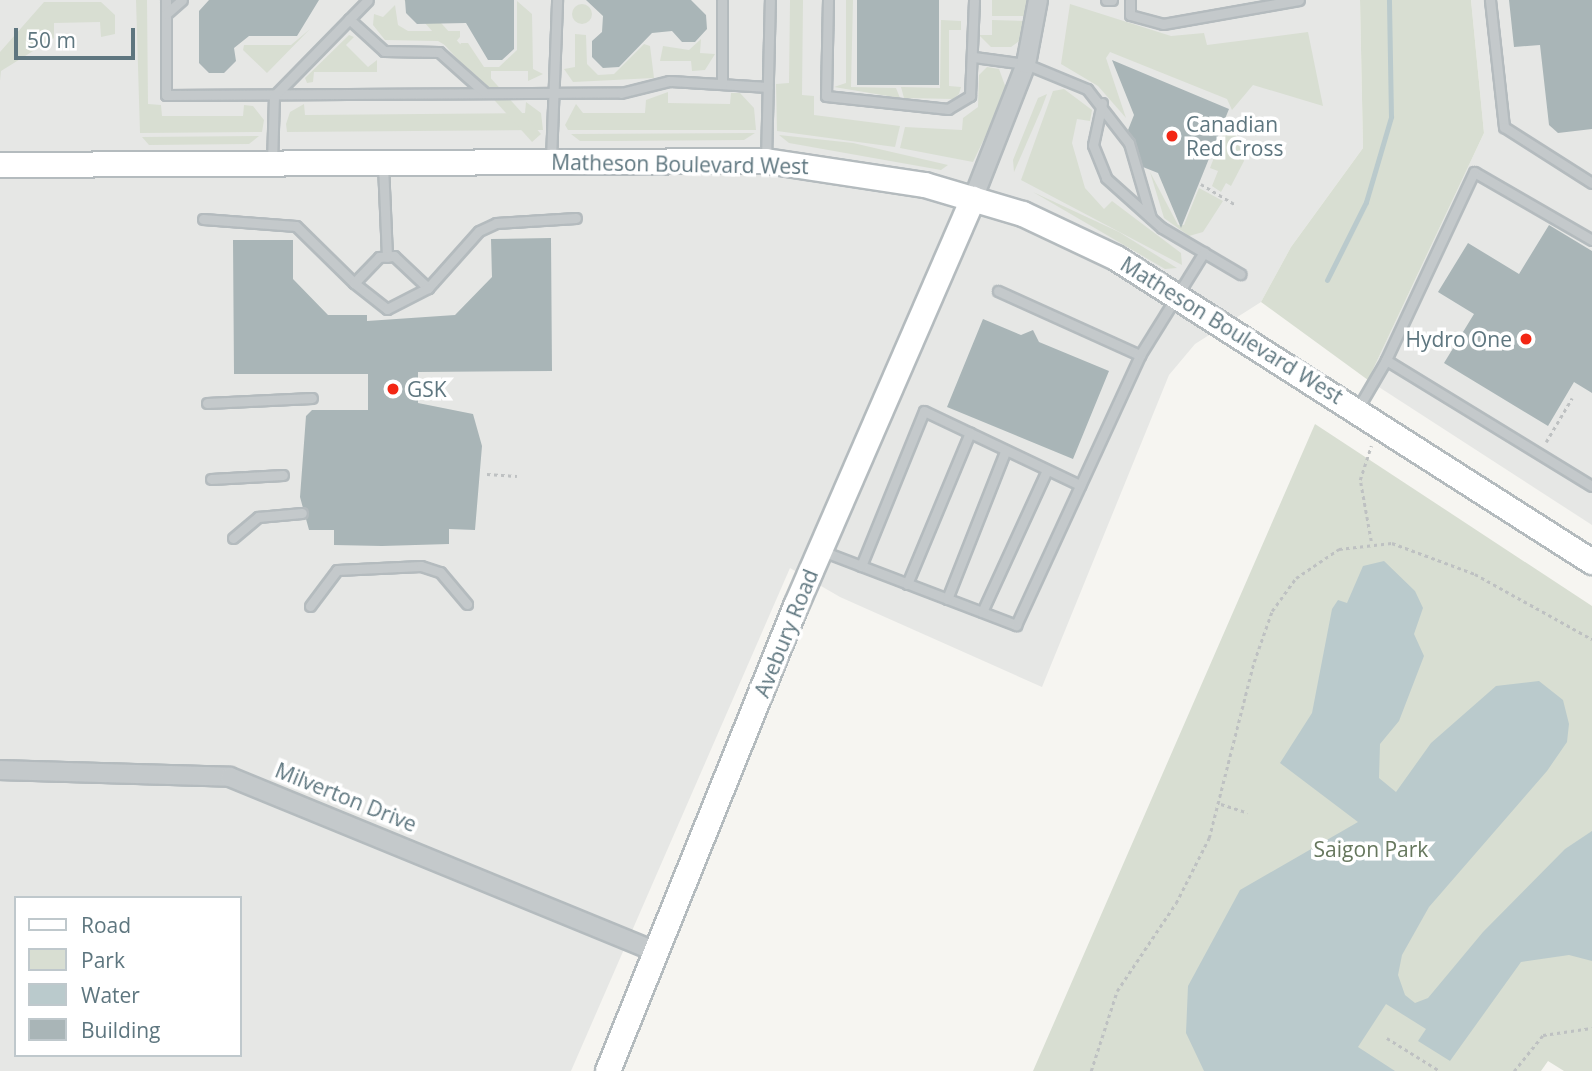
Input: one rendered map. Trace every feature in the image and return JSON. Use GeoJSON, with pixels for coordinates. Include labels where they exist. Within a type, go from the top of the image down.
{"type":"FeatureCollection","features":[{"type":"Feature","properties":{"kind":"street"},"geometry":{"type":"LineString","coordinates":[[973,199],[1026,64],[1038,0]]}},
{"type":"Feature","properties":{"kind":"street","name":"Matheson Boulevard West"},"geometry":{"type":"LineString","coordinates":[[0,165],[766,161],[876,175],[973,199],[1070,235],[1177,294],[1358,408],[1592,562]]}},
{"type":"Feature","properties":{"kind":"street","name":"Avebury Road"},"geometry":{"type":"LineString","coordinates":[[608,1071],[820,550],[973,199]]}},
{"type":"Feature","properties":{"kind":"street","name":"Milverton Drive"},"geometry":{"type":"LineString","coordinates":[[0,770],[230,776],[656,952]]}},
{"type":"Feature","properties":{"kind":"lane"},"geometry":{"type":"LineString","coordinates":[[166,0],[166,95],[621,93],[669,81],[768,86]]}},
{"type":"Feature","properties":{"kind":"lane"},"geometry":{"type":"LineString","coordinates":[[166,14],[182,0]]}},
{"type":"Feature","properties":{"kind":"lane"},"geometry":{"type":"LineString","coordinates":[[272,163],[274,96],[368,0]]}},
{"type":"Feature","properties":{"kind":"lane"},"geometry":{"type":"LineString","coordinates":[[551,162],[558,0]]}},
{"type":"Feature","properties":{"kind":"lane"},"geometry":{"type":"LineString","coordinates":[[722,0],[722,84]]}},
{"type":"Feature","properties":{"kind":"lane"},"geometry":{"type":"LineString","coordinates":[[766,161],[770,0]]}},
{"type":"Feature","properties":{"kind":"lane"},"geometry":{"type":"LineString","coordinates":[[828,0],[826,96],[901,107],[959,107],[970,96],[974,57],[974,0]]}},
{"type":"Feature","properties":{"kind":"lane"},"geometry":{"type":"LineString","coordinates":[[1106,0],[1112,0]]}},
{"type":"Feature","properties":{"kind":"lane"},"geometry":{"type":"LineString","coordinates":[[1130,0],[1130,15],[1163,24],[1299,0]]}},
{"type":"Feature","properties":{"kind":"lane"},"geometry":{"type":"LineString","coordinates":[[1490,0],[1504,127],[1592,183]]}},
{"type":"Feature","properties":{"kind":"lane"},"geometry":{"type":"LineString","coordinates":[[349,19],[384,51],[439,52],[487,94]]}},
{"type":"Feature","properties":{"kind":"lane"},"geometry":{"type":"LineString","coordinates":[[974,57],[1026,64],[1087,89],[1102,103],[1129,143],[1151,218]]}},
{"type":"Feature","properties":{"kind":"lane"},"geometry":{"type":"LineString","coordinates":[[1102,103],[1095,161],[1151,218],[1240,274]]}},
{"type":"Feature","properties":{"kind":"lane"},"geometry":{"type":"LineString","coordinates":[[383,165],[387,257]]}},
{"type":"Feature","properties":{"kind":"lane"},"geometry":{"type":"LineString","coordinates":[[1358,408],[1386,360],[1474,172],[1592,240]]}},
{"type":"Feature","properties":{"kind":"lane"},"geometry":{"type":"LineString","coordinates":[[203,219],[296,226],[354,283],[387,309],[428,288],[479,231],[496,223],[576,218]]}},
{"type":"Feature","properties":{"kind":"lane"},"geometry":{"type":"LineString","coordinates":[[820,550],[1016,625],[1140,355],[1204,252]]}},
{"type":"Feature","properties":{"kind":"lane"},"geometry":{"type":"LineString","coordinates":[[354,283],[365,267],[387,257]]}},
{"type":"Feature","properties":{"kind":"lane"},"geometry":{"type":"LineString","coordinates":[[387,257],[428,288]]}},
{"type":"Feature","properties":{"kind":"lane"},"geometry":{"type":"LineString","coordinates":[[998,291],[1140,355]]}},
{"type":"Feature","properties":{"kind":"lane"},"geometry":{"type":"LineString","coordinates":[[1386,360],[1592,486]]}},
{"type":"Feature","properties":{"kind":"lane"},"geometry":{"type":"LineString","coordinates":[[207,403],[312,398]]}},
{"type":"Feature","properties":{"kind":"lane"},"geometry":{"type":"LineString","coordinates":[[860,566],[924,411],[1005,452],[1080,485]]}},
{"type":"Feature","properties":{"kind":"lane"},"geometry":{"type":"LineString","coordinates":[[907,584],[970,433]]}},
{"type":"Feature","properties":{"kind":"lane"},"geometry":{"type":"LineString","coordinates":[[947,599],[1005,452]]}},
{"type":"Feature","properties":{"kind":"lane"},"geometry":{"type":"LineString","coordinates":[[982,612],[1047,470]]}},
{"type":"Feature","properties":{"kind":"lane"},"geometry":{"type":"LineString","coordinates":[[211,479],[283,475]]}},
{"type":"Feature","properties":{"kind":"lane"},"geometry":{"type":"LineString","coordinates":[[233,538],[258,517],[302,513]]}},
{"type":"Feature","properties":{"kind":"lane"},"geometry":{"type":"LineString","coordinates":[[310,606],[337,570],[421,566],[440,572],[467,604]]}},
{"type":"Feature","properties":{"kind":"path"},"geometry":{"type":"LineString","coordinates":[[1201,184],[1234,204]]}},
{"type":"Feature","properties":{"kind":"path"},"geometry":{"type":"LineString","coordinates":[[1539,454],[1572,398]]}},
{"type":"Feature","properties":{"kind":"path"},"geometry":{"type":"LineString","coordinates":[[1362,467],[1371,542]]}},
{"type":"Feature","properties":{"kind":"path"},"geometry":{"type":"LineString","coordinates":[[487,474],[517,476]]}},
{"type":"Feature","properties":{"kind":"path"},"geometry":{"type":"LineString","coordinates":[[1091,1071],[1117,991],[1177,903],[1221,804],[1234,730],[1272,611],[1296,578],[1323,558],[1371,542],[1410,547],[1475,574],[1592,639]]}},
{"type":"Feature","properties":{"kind":"path"},"geometry":{"type":"LineString","coordinates":[[1221,804],[1248,813]]}},
{"type":"Feature","properties":{"kind":"path"},"geometry":{"type":"LineString","coordinates":[[1514,1071],[1543,1035],[1592,1028]]}},
{"type":"Feature","properties":{"kind":"path"},"geometry":{"type":"LineString","coordinates":[[1387,1038],[1440,1071]]}},
{"type":"Feature","properties":{"kind":"shaded area"},"geometry":{"type":"Polygon","coordinates":[[[0,0],[1360,0],[1363,148],[1291,247],[1261,302],[1195,344],[1169,375],[1042,687],[840,597],[790,568],[571,1071],[0,1071],[0,0]]]}},
{"type":"Feature","properties":{"kind":"shaded area"},"geometry":{"type":"Polygon","coordinates":[[[1471,0],[1592,0],[1592,525],[1368,380],[1484,133],[1471,0]]]}},
{"type":"Feature","properties":{"kind":"green space"},"geometry":{"type":"Polygon","coordinates":[[[136,0],[147,0],[148,104],[161,105],[162,116],[243,116],[244,105],[253,106],[264,120],[262,132],[140,133],[136,0]]]}},
{"type":"Feature","properties":{"kind":"green space"},"geometry":{"type":"Polygon","coordinates":[[[404,0],[420,0],[541,134],[532,142],[404,0]]]}},
{"type":"Feature","properties":{"kind":"green space"},"geometry":{"type":"Polygon","coordinates":[[[790,0],[803,0],[802,95],[814,96],[814,115],[900,126],[895,147],[777,131],[776,84],[789,83],[790,0]]]}},
{"type":"Feature","properties":{"kind":"green space"},"geometry":{"type":"Polygon","coordinates":[[[846,0],[853,0],[851,87],[896,88],[900,98],[834,87],[846,83],[846,0]]]}},
{"type":"Feature","properties":{"kind":"green space"},"geometry":{"type":"Polygon","coordinates":[[[992,0],[1028,0],[1028,16],[992,16],[992,0]]]}},
{"type":"Feature","properties":{"kind":"green space"},"geometry":{"type":"Polygon","coordinates":[[[1360,0],[1471,0],[1484,133],[1368,380],[1261,302],[1291,247],[1363,148],[1360,0]]]}},
{"type":"Feature","properties":{"kind":"green space"},"geometry":{"type":"Polygon","coordinates":[[[517,1],[532,14],[533,69],[543,74],[528,81],[528,71],[491,71],[491,82],[482,81],[456,53],[461,43],[468,43],[484,67],[499,67],[517,50],[517,1]]]}},
{"type":"Feature","properties":{"kind":"green space"},"geometry":{"type":"Polygon","coordinates":[[[44,2],[101,2],[115,15],[115,34],[101,37],[100,22],[54,23],[54,38],[1,71],[0,81],[0,52],[44,2]]]}},
{"type":"Feature","properties":{"kind":"green space"},"geometry":{"type":"Polygon","coordinates":[[[578,4],[586,4],[592,14],[586,24],[578,24],[572,18],[572,10],[578,4]]]}},
{"type":"Feature","properties":{"kind":"green space"},"geometry":{"type":"Polygon","coordinates":[[[1070,4],[1171,36],[1204,33],[1207,45],[1308,32],[1323,106],[1253,85],[1232,110],[1227,99],[1110,52],[1106,58],[1126,118],[1098,86],[1061,64],[1070,4]]]}},
{"type":"Feature","properties":{"kind":"green space"},"geometry":{"type":"Polygon","coordinates":[[[395,5],[398,25],[408,31],[460,31],[460,37],[450,48],[438,41],[385,40],[373,25],[374,14],[383,17],[395,5]]]}},
{"type":"Feature","properties":{"kind":"green space"},"geometry":{"type":"Polygon","coordinates":[[[941,20],[961,21],[961,30],[949,30],[949,86],[961,87],[959,94],[953,99],[904,98],[901,87],[940,88],[941,20]]]}},
{"type":"Feature","properties":{"kind":"green space"},"geometry":{"type":"Polygon","coordinates":[[[992,20],[1025,21],[1022,39],[1011,47],[991,47],[979,35],[992,35],[992,20]]]}},
{"type":"Feature","properties":{"kind":"green space"},"geometry":{"type":"Polygon","coordinates":[[[310,29],[267,73],[243,50],[244,45],[291,45],[310,29]]]}},
{"type":"Feature","properties":{"kind":"green space"},"geometry":{"type":"Polygon","coordinates":[[[575,34],[586,35],[587,64],[598,75],[614,74],[644,44],[650,46],[654,78],[573,82],[564,69],[575,67],[575,34]]]}},
{"type":"Feature","properties":{"kind":"green space"},"geometry":{"type":"Polygon","coordinates":[[[349,35],[354,37],[346,45],[368,67],[377,60],[377,72],[314,72],[313,82],[307,83],[305,78],[349,35]]]}},
{"type":"Feature","properties":{"kind":"green space"},"geometry":{"type":"Polygon","coordinates":[[[701,39],[700,53],[715,54],[705,70],[692,71],[691,61],[660,61],[663,46],[689,50],[701,39]]]}},
{"type":"Feature","properties":{"kind":"green space"},"geometry":{"type":"Polygon","coordinates":[[[987,67],[999,69],[1007,91],[973,162],[900,148],[905,127],[962,130],[963,118],[978,107],[979,75],[987,67]]]}},
{"type":"Feature","properties":{"kind":"green space"},"geometry":{"type":"Polygon","coordinates":[[[1064,89],[1092,110],[1090,121],[1077,119],[1072,143],[1085,188],[1104,209],[1112,201],[1181,253],[1182,265],[1021,180],[1053,91],[1064,89]]]}},
{"type":"Feature","properties":{"kind":"green space"},"geometry":{"type":"Polygon","coordinates":[[[668,92],[668,103],[730,104],[731,93],[740,93],[754,108],[756,130],[568,130],[565,125],[576,104],[583,113],[645,113],[646,100],[668,92]]]}},
{"type":"Feature","properties":{"kind":"green space"},"geometry":{"type":"Polygon","coordinates":[[[1047,94],[1014,172],[1013,160],[1038,98],[1047,94]]]}},
{"type":"Feature","properties":{"kind":"green space"},"geometry":{"type":"Polygon","coordinates":[[[526,102],[541,113],[543,130],[287,132],[286,124],[290,112],[304,104],[305,115],[525,113],[526,102]]]}},
{"type":"Feature","properties":{"kind":"green space"},"geometry":{"type":"Polygon","coordinates":[[[1230,116],[1244,161],[1231,186],[1226,183],[1221,192],[1212,186],[1218,171],[1210,168],[1230,116]]]}},
{"type":"Feature","properties":{"kind":"green space"},"geometry":{"type":"Polygon","coordinates":[[[755,133],[744,140],[616,141],[580,141],[571,134],[755,133]]]}},
{"type":"Feature","properties":{"kind":"green space"},"geometry":{"type":"Polygon","coordinates":[[[779,135],[853,143],[948,165],[941,170],[789,143],[779,135]]]}},
{"type":"Feature","properties":{"kind":"green space"},"geometry":{"type":"Polygon","coordinates":[[[259,136],[249,144],[149,145],[142,137],[259,136]]]}},
{"type":"Feature","properties":{"kind":"green space"},"geometry":{"type":"Polygon","coordinates":[[[1150,172],[1178,225],[1184,225],[1199,188],[1223,201],[1203,232],[1189,236],[1164,218],[1150,172]]]}},
{"type":"Feature","properties":{"kind":"green space"},"geometry":{"type":"Polygon","coordinates":[[[1033,192],[1119,232],[1177,268],[1165,269],[1033,192]]]}},
{"type":"Feature","properties":{"kind":"green space","name":"Saigon Park"},"geometry":{"type":"Polygon","coordinates":[[[1315,424],[1592,606],[1592,1071],[1564,1071],[1548,1061],[1541,1071],[1033,1071],[1315,424]]]}},
{"type":"Feature","properties":{"kind":"water"},"geometry":{"type":"Polygon","coordinates":[[[1384,561],[1415,591],[1423,608],[1414,634],[1424,656],[1399,721],[1380,744],[1379,778],[1396,792],[1431,743],[1496,686],[1539,681],[1563,700],[1569,724],[1567,742],[1547,771],[1429,907],[1402,955],[1398,975],[1405,995],[1415,1003],[1428,998],[1483,932],[1565,849],[1592,831],[1592,961],[1569,955],[1521,962],[1450,1061],[1418,1041],[1426,1029],[1386,1004],[1358,1047],[1395,1071],[1204,1071],[1186,1033],[1188,986],[1240,890],[1358,822],[1280,763],[1312,713],[1332,609],[1338,600],[1347,603],[1363,566],[1384,561]]]}},
{"type":"Feature","properties":{"kind":"building"},"geometry":{"type":"Polygon","coordinates":[[[209,0],[319,0],[297,36],[249,36],[234,48],[236,61],[224,73],[209,73],[199,63],[199,11],[209,0]]]}},
{"type":"Feature","properties":{"kind":"building"},"geometry":{"type":"Polygon","coordinates":[[[405,0],[514,0],[514,49],[502,60],[488,60],[466,23],[417,24],[406,13],[405,0]]]}},
{"type":"Feature","properties":{"kind":"building"},"geometry":{"type":"Polygon","coordinates":[[[586,0],[691,0],[706,15],[707,29],[695,42],[682,42],[672,31],[652,33],[619,67],[603,68],[592,57],[592,41],[602,32],[603,16],[586,0]]]}},
{"type":"Feature","properties":{"kind":"building"},"geometry":{"type":"Polygon","coordinates":[[[857,0],[939,0],[939,85],[857,85],[857,0]]]}},
{"type":"Feature","properties":{"kind":"building"},"geometry":{"type":"Polygon","coordinates":[[[1509,0],[1592,0],[1592,129],[1558,133],[1549,125],[1540,45],[1514,47],[1509,0]]]}},
{"type":"Feature","properties":{"kind":"building","name":"Canadian Red Cross"},"geometry":{"type":"Polygon","coordinates":[[[1112,60],[1229,109],[1181,228],[1158,173],[1143,167],[1128,130],[1134,115],[1112,60]]]}},
{"type":"Feature","properties":{"kind":"building","name":"Hydro One"},"geometry":{"type":"Polygon","coordinates":[[[1549,225],[1592,251],[1592,393],[1574,382],[1548,426],[1444,363],[1474,314],[1438,292],[1468,243],[1519,274],[1549,225]]]}},
{"type":"Feature","properties":{"kind":"building","name":"GSK"},"geometry":{"type":"Polygon","coordinates":[[[551,238],[552,371],[418,372],[418,403],[473,414],[482,446],[475,530],[449,529],[449,544],[382,546],[334,545],[334,530],[309,530],[300,497],[306,416],[312,410],[368,410],[368,374],[234,374],[233,240],[293,240],[293,279],[328,315],[367,315],[367,321],[455,315],[492,277],[491,239],[551,238]]]}},
{"type":"Feature","properties":{"kind":"building"},"geometry":{"type":"Polygon","coordinates":[[[983,319],[1021,335],[1033,330],[1039,342],[1109,371],[1073,459],[947,407],[983,319]]]}},
{"type":"Feature","properties":{"kind":"waterway"},"geometry":{"type":"LineString","coordinates":[[1327,280],[1366,202],[1391,117],[1389,0]]}},
{"type":"Feature","properties":{"kind":"place","name":"Canadian Red Cross"},"geometry":{"type":"Point","coordinates":[1172,136]}},
{"type":"Feature","properties":{"kind":"place","name":"Hydro One"},"geometry":{"type":"Point","coordinates":[1526,339]}},
{"type":"Feature","properties":{"kind":"place","name":"GSK"},"geometry":{"type":"Point","coordinates":[393,389]}}]}
